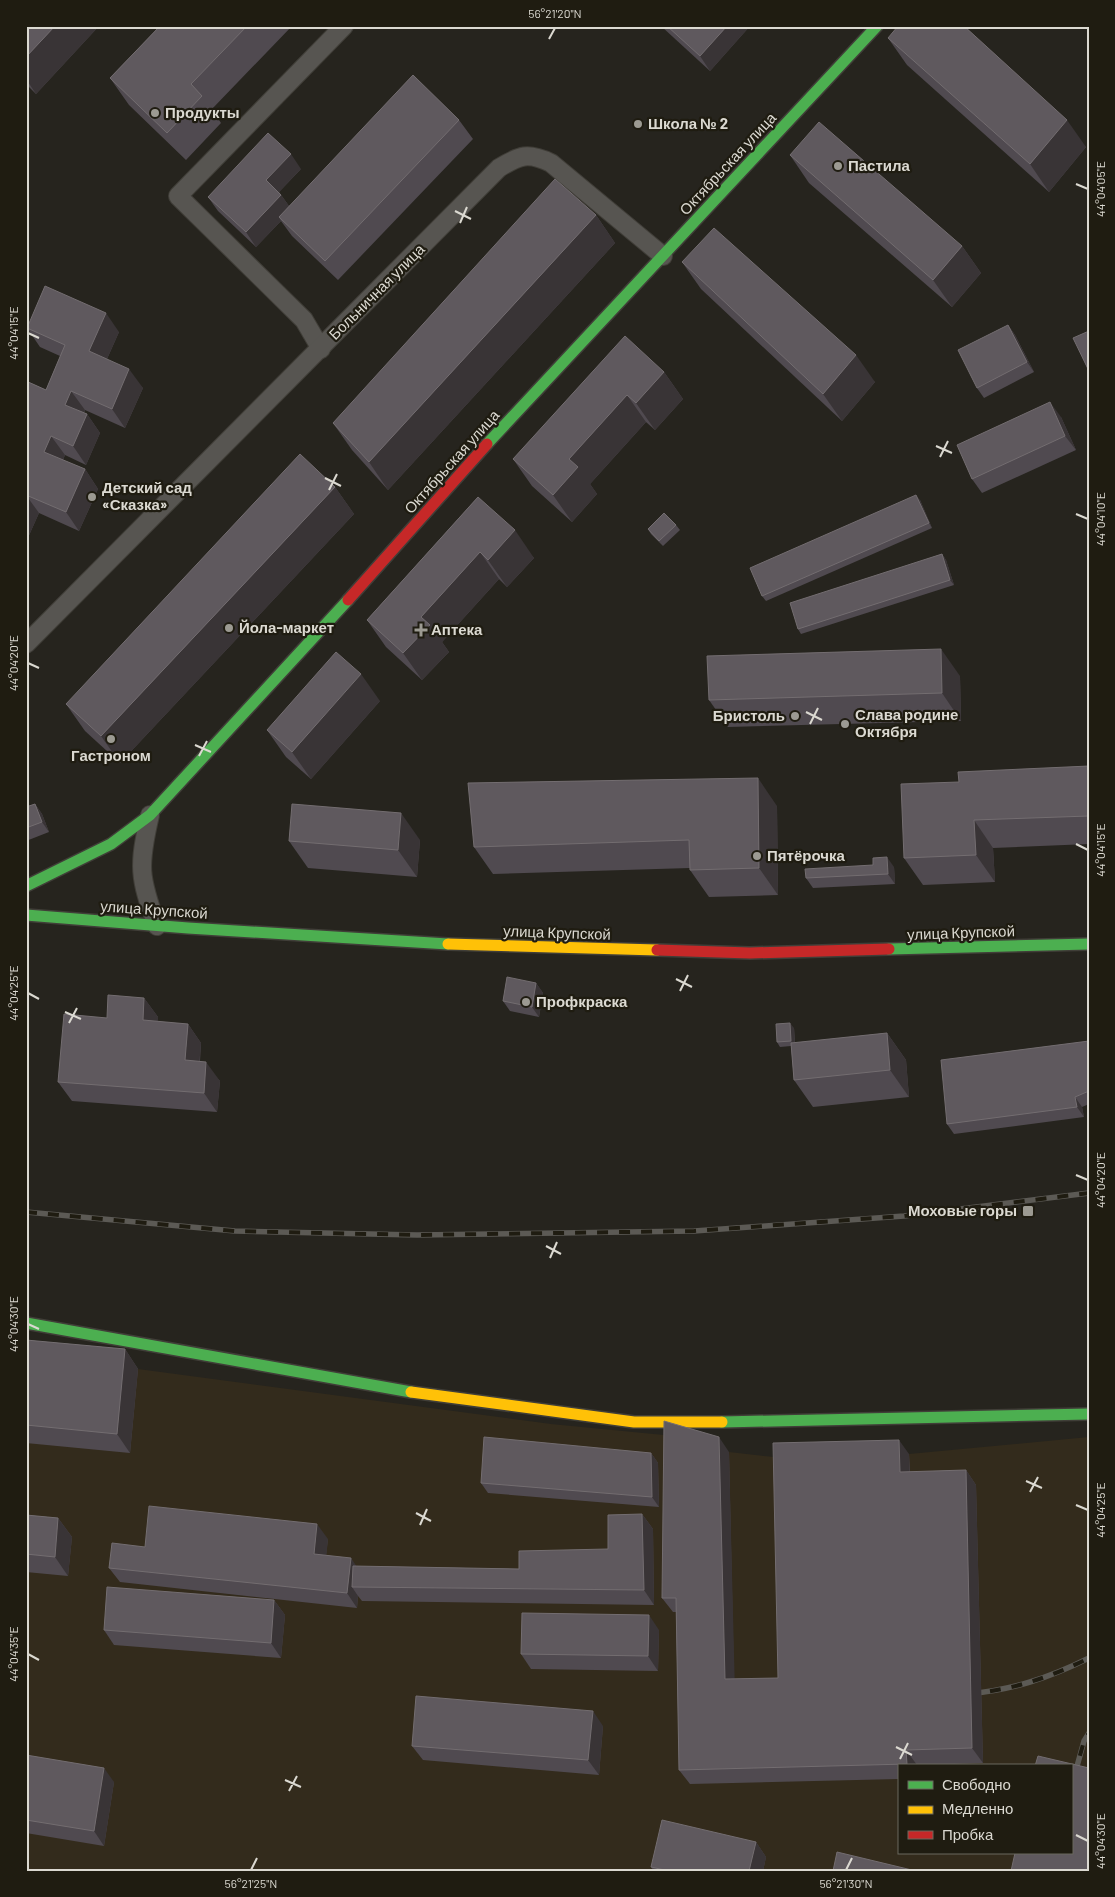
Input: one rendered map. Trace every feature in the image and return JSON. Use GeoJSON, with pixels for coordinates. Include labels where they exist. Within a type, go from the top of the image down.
{"type":"FeatureCollection","features":[{"type":"Feature","properties":{"kind":"street","name":"Больничная улица"},"geometry":{"type":"LineString","coordinates":[[344,26],[178,196],[304,320],[321,349],[499,168],[517,157],[535,156],[552,163],[663,256]]}},
{"type":"Feature","properties":{"kind":"street","name":"Октябрьская улица"},"geometry":{"type":"LineString","coordinates":[[26,886],[111,844],[150,816],[406,537],[471,461],[877,26]]}},
{"type":"Feature","properties":{"kind":"street"},"geometry":{"type":"LineString","coordinates":[[26,644],[321,349]]}},
{"type":"Feature","properties":{"kind":"street"},"geometry":{"type":"LineString","coordinates":[[150,816],[141,853],[143,887],[157,926]]}},
{"type":"Feature","properties":{"kind":"street","name":"улица Крупской"},"geometry":{"type":"LineString","coordinates":[[26,915],[157,926],[441,944],[750,953],[1089,944]]}},
{"type":"Feature","properties":{"kind":"street"},"geometry":{"type":"LineString","coordinates":[[26,1323],[403,1391],[572,1416],[634,1422],[784,1422],[1089,1414]]}},
{"type":"Feature","properties":{"kind":"shaded area"},"geometry":{"type":"Polygon","coordinates":[[[26,1358],[138,1369],[551,1424],[674,1436],[729,1452],[783,1458],[909,1454],[1089,1437],[1089,1871],[26,1871],[26,1358]]]}},
{"type":"Feature","properties":{"kind":"building"},"geometry":{"type":"Polygon","coordinates":[[[26,26],[55,26],[26,57],[26,26]]]}},
{"type":"Feature","properties":{"kind":"building"},"geometry":{"type":"Polygon","coordinates":[[[160,26],[247,26],[191,84],[202,96],[167,133],[110,78],[160,26]]]}},
{"type":"Feature","properties":{"kind":"building"},"geometry":{"type":"Polygon","coordinates":[[[667,26],[727,26],[700,56],[667,26]]]}},
{"type":"Feature","properties":{"kind":"building"},"geometry":{"type":"Polygon","coordinates":[[[898,26],[964,26],[1067,120],[1030,164],[888,38],[898,26]]]}},
{"type":"Feature","properties":{"kind":"building"},"geometry":{"type":"Polygon","coordinates":[[[413,75],[459,120],[325,261],[279,217],[413,75]]]}},
{"type":"Feature","properties":{"kind":"building"},"geometry":{"type":"Polygon","coordinates":[[[819,122],[962,246],[933,280],[790,155],[819,122]]]}},
{"type":"Feature","properties":{"kind":"building"},"geometry":{"type":"Polygon","coordinates":[[[268,133],[291,154],[266,180],[281,195],[246,232],[208,197],[268,133]]]}},
{"type":"Feature","properties":{"kind":"building"},"geometry":{"type":"Polygon","coordinates":[[[555,179],[596,215],[369,462],[333,423],[555,179]]]}},
{"type":"Feature","properties":{"kind":"building"},"geometry":{"type":"Polygon","coordinates":[[[714,228],[856,355],[823,394],[682,262],[714,228]]]}},
{"type":"Feature","properties":{"kind":"building"},"geometry":{"type":"Polygon","coordinates":[[[45,286],[106,313],[89,351],[129,369],[112,409],[71,391],[65,405],[87,414],[73,446],[51,436],[44,452],[85,469],[66,512],[26,495],[26,381],[46,390],[65,345],[27,328],[45,286]]]}},
{"type":"Feature","properties":{"kind":"building"},"geometry":{"type":"Polygon","coordinates":[[[1008,325],[1027,362],[977,388],[958,350],[1008,325]]]}},
{"type":"Feature","properties":{"kind":"building"},"geometry":{"type":"Polygon","coordinates":[[[1089,331],[1089,371],[1073,338],[1089,331]]]}},
{"type":"Feature","properties":{"kind":"building"},"geometry":{"type":"Polygon","coordinates":[[[625,336],[664,372],[636,403],[627,395],[569,459],[578,467],[553,495],[513,459],[625,336]]]}},
{"type":"Feature","properties":{"kind":"building"},"geometry":{"type":"Polygon","coordinates":[[[1050,402],[1065,436],[972,479],[957,445],[1050,402]]]}},
{"type":"Feature","properties":{"kind":"building"},"geometry":{"type":"Polygon","coordinates":[[[300,454],[335,487],[101,736],[66,704],[300,454]]]}},
{"type":"Feature","properties":{"kind":"building"},"geometry":{"type":"Polygon","coordinates":[[[916,495],[929,523],[762,596],[750,568],[916,495]]]}},
{"type":"Feature","properties":{"kind":"building"},"geometry":{"type":"Polygon","coordinates":[[[478,497],[515,530],[488,560],[480,552],[421,617],[430,625],[403,653],[367,620],[478,497]]]}},
{"type":"Feature","properties":{"kind":"building"},"geometry":{"type":"Polygon","coordinates":[[[664,513],[676,525],[659,541],[648,529],[664,513]]]}},
{"type":"Feature","properties":{"kind":"building"},"geometry":{"type":"Polygon","coordinates":[[[942,554],[950,580],[798,629],[790,603],[942,554]]]}},
{"type":"Feature","properties":{"kind":"building"},"geometry":{"type":"Polygon","coordinates":[[[941,649],[942,693],[709,700],[707,656],[941,649]]]}},
{"type":"Feature","properties":{"kind":"building"},"geometry":{"type":"Polygon","coordinates":[[[336,652],[361,674],[292,752],[267,730],[336,652]]]}},
{"type":"Feature","properties":{"kind":"building"},"geometry":{"type":"Polygon","coordinates":[[[1089,766],[1089,816],[974,820],[976,855],[904,858],[901,784],[959,782],[958,772],[1089,766]]]}},
{"type":"Feature","properties":{"kind":"building"},"geometry":{"type":"Polygon","coordinates":[[[758,778],[759,868],[690,870],[689,840],[474,847],[468,783],[758,778]]]}},
{"type":"Feature","properties":{"kind":"building"},"geometry":{"type":"Polygon","coordinates":[[[35,804],[42,822],[26,828],[26,807],[35,804]]]}},
{"type":"Feature","properties":{"kind":"building"},"geometry":{"type":"Polygon","coordinates":[[[292,804],[401,813],[398,850],[289,841],[292,804]]]}},
{"type":"Feature","properties":{"kind":"building"},"geometry":{"type":"Polygon","coordinates":[[[887,857],[888,874],[806,878],[805,869],[873,865],[873,858],[887,857]]]}},
{"type":"Feature","properties":{"kind":"building"},"geometry":{"type":"Polygon","coordinates":[[[507,977],[536,983],[532,1007],[503,1001],[507,977]]]}},
{"type":"Feature","properties":{"kind":"building"},"geometry":{"type":"Polygon","coordinates":[[[108,995],[144,998],[143,1020],[188,1024],[185,1060],[206,1062],[204,1093],[58,1082],[64,1014],[107,1018],[108,995]]]}},
{"type":"Feature","properties":{"kind":"building"},"geometry":{"type":"Polygon","coordinates":[[[790,1023],[791,1041],[777,1042],[776,1024],[790,1023]]]}},
{"type":"Feature","properties":{"kind":"building"},"geometry":{"type":"Polygon","coordinates":[[[887,1033],[890,1070],[794,1080],[791,1043],[887,1033]]]}},
{"type":"Feature","properties":{"kind":"building"},"geometry":{"type":"Polygon","coordinates":[[[1089,1041],[1089,1091],[1075,1097],[1077,1107],[947,1124],[941,1060],[1089,1041]]]}},
{"type":"Feature","properties":{"kind":"building"},"geometry":{"type":"Polygon","coordinates":[[[26,1340],[125,1349],[117,1434],[26,1425],[26,1340]]]}},
{"type":"Feature","properties":{"kind":"building"},"geometry":{"type":"Polygon","coordinates":[[[664,1421],[719,1437],[725,1679],[778,1678],[773,1443],[899,1440],[900,1472],[966,1470],[972,1748],[906,1750],[907,1764],[679,1770],[676,1598],[662,1598],[664,1421]]]}},
{"type":"Feature","properties":{"kind":"building"},"geometry":{"type":"Polygon","coordinates":[[[484,1437],[651,1453],[652,1497],[481,1483],[484,1437]]]}},
{"type":"Feature","properties":{"kind":"building"},"geometry":{"type":"Polygon","coordinates":[[[149,1506],[317,1524],[314,1554],[351,1558],[347,1593],[109,1568],[112,1543],[145,1547],[149,1506]]]}},
{"type":"Feature","properties":{"kind":"building"},"geometry":{"type":"Polygon","coordinates":[[[642,1514],[644,1590],[352,1587],[353,1566],[519,1569],[519,1551],[608,1549],[608,1515],[642,1514]]]}},
{"type":"Feature","properties":{"kind":"building"},"geometry":{"type":"Polygon","coordinates":[[[26,1515],[58,1518],[55,1557],[26,1554],[26,1515]]]}},
{"type":"Feature","properties":{"kind":"building"},"geometry":{"type":"Polygon","coordinates":[[[107,1587],[274,1600],[271,1643],[104,1630],[107,1587]]]}},
{"type":"Feature","properties":{"kind":"building"},"geometry":{"type":"Polygon","coordinates":[[[522,1613],[649,1615],[648,1656],[521,1654],[522,1613]]]}},
{"type":"Feature","properties":{"kind":"building"},"geometry":{"type":"Polygon","coordinates":[[[416,1696],[593,1711],[588,1760],[412,1746],[416,1696]]]}},
{"type":"Feature","properties":{"kind":"building"},"geometry":{"type":"Polygon","coordinates":[[[26,1755],[104,1768],[94,1831],[26,1820],[26,1755]]]}},
{"type":"Feature","properties":{"kind":"building"},"geometry":{"type":"Polygon","coordinates":[[[1038,1756],[1072,1764],[1036,1764],[1038,1756]]]}},
{"type":"Feature","properties":{"kind":"building"},"geometry":{"type":"Polygon","coordinates":[[[1072,1764],[1089,1768],[1089,1871],[1011,1871],[1015,1854],[1072,1854],[1072,1764]]]}},
{"type":"Feature","properties":{"kind":"building"},"geometry":{"type":"Polygon","coordinates":[[[662,1820],[756,1842],[749,1871],[669,1871],[651,1867],[662,1820]]]}},
{"type":"Feature","properties":{"kind":"building"},"geometry":{"type":"Polygon","coordinates":[[[837,1852],[916,1871],[833,1871],[837,1852]]]}},
{"type":"Feature","properties":{"kind":"railway"},"geometry":{"type":"LineString","coordinates":[[26,1212],[235,1231],[417,1235],[694,1231],[904,1216],[1089,1193]]}},
{"type":"Feature","properties":{"kind":"railway"},"geometry":{"type":"LineString","coordinates":[[968,1694],[1000,1690],[1030,1682],[1059,1672],[1089,1658]]}},
{"type":"Feature","properties":{"kind":"railway"},"geometry":{"type":"LineString","coordinates":[[1074,1777],[1084,1741],[1089,1733]]}},
{"type":"Feature","properties":{"kind":"traffic: fast"},"geometry":{"type":"LineString","coordinates":[[487,444],[877,26]]}},
{"type":"Feature","properties":{"kind":"traffic: fast"},"geometry":{"type":"LineString","coordinates":[[26,886],[111,844],[150,815],[348,600]]}},
{"type":"Feature","properties":{"kind":"traffic: fast"},"geometry":{"type":"LineString","coordinates":[[26,915],[188,928],[448,944]]}},
{"type":"Feature","properties":{"kind":"traffic: fast"},"geometry":{"type":"LineString","coordinates":[[889,949],[1089,944]]}},
{"type":"Feature","properties":{"kind":"traffic: fast"},"geometry":{"type":"LineString","coordinates":[[26,1323],[411,1392]]}},
{"type":"Feature","properties":{"kind":"traffic: fast"},"geometry":{"type":"LineString","coordinates":[[722,1422],[1089,1414]]}},
{"type":"Feature","properties":{"kind":"traffic: slow"},"geometry":{"type":"LineString","coordinates":[[448,944],[657,950]]}},
{"type":"Feature","properties":{"kind":"traffic: slow"},"geometry":{"type":"LineString","coordinates":[[411,1392],[634,1422],[722,1422]]}},
{"type":"Feature","properties":{"kind":"traffic: jam"},"geometry":{"type":"LineString","coordinates":[[348,600],[487,444]]}},
{"type":"Feature","properties":{"kind":"traffic: jam"},"geometry":{"type":"LineString","coordinates":[[657,950],[750,953],[889,949]]}},
{"type":"Feature","properties":{"kind":"place","name":"Продукты"},"geometry":{"type":"Point","coordinates":[155,113]}},
{"type":"Feature","properties":{"kind":"place","name":"Школа № 2"},"geometry":{"type":"Point","coordinates":[638,124]}},
{"type":"Feature","properties":{"kind":"place","name":"Пастила"},"geometry":{"type":"Point","coordinates":[838,166]}},
{"type":"Feature","properties":{"kind":"place","name":"Детский сад «Сказка»"},"geometry":{"type":"Point","coordinates":[92,497]}},
{"type":"Feature","properties":{"kind":"place","name":"Йола-маркет"},"geometry":{"type":"Point","coordinates":[229,628]}},
{"type":"Feature","properties":{"kind":"place","name":"Аптека"},"geometry":{"type":"Point","coordinates":[421,630]}},
{"type":"Feature","properties":{"kind":"place","name":"Бристоль"},"geometry":{"type":"Point","coordinates":[795,716]}},
{"type":"Feature","properties":{"kind":"place","name":"Слава родине Октября"},"geometry":{"type":"Point","coordinates":[845,724]}},
{"type":"Feature","properties":{"kind":"place","name":"Гастроном"},"geometry":{"type":"Point","coordinates":[111,739]}},
{"type":"Feature","properties":{"kind":"place","name":"Пятёрочка"},"geometry":{"type":"Point","coordinates":[757,856]}},
{"type":"Feature","properties":{"kind":"place","name":"Профкраска"},"geometry":{"type":"Point","coordinates":[526,1002]}},
{"type":"Feature","properties":{"kind":"place","name":"Моховые горы"},"geometry":{"type":"Point","coordinates":[1028,1211]}}]}
